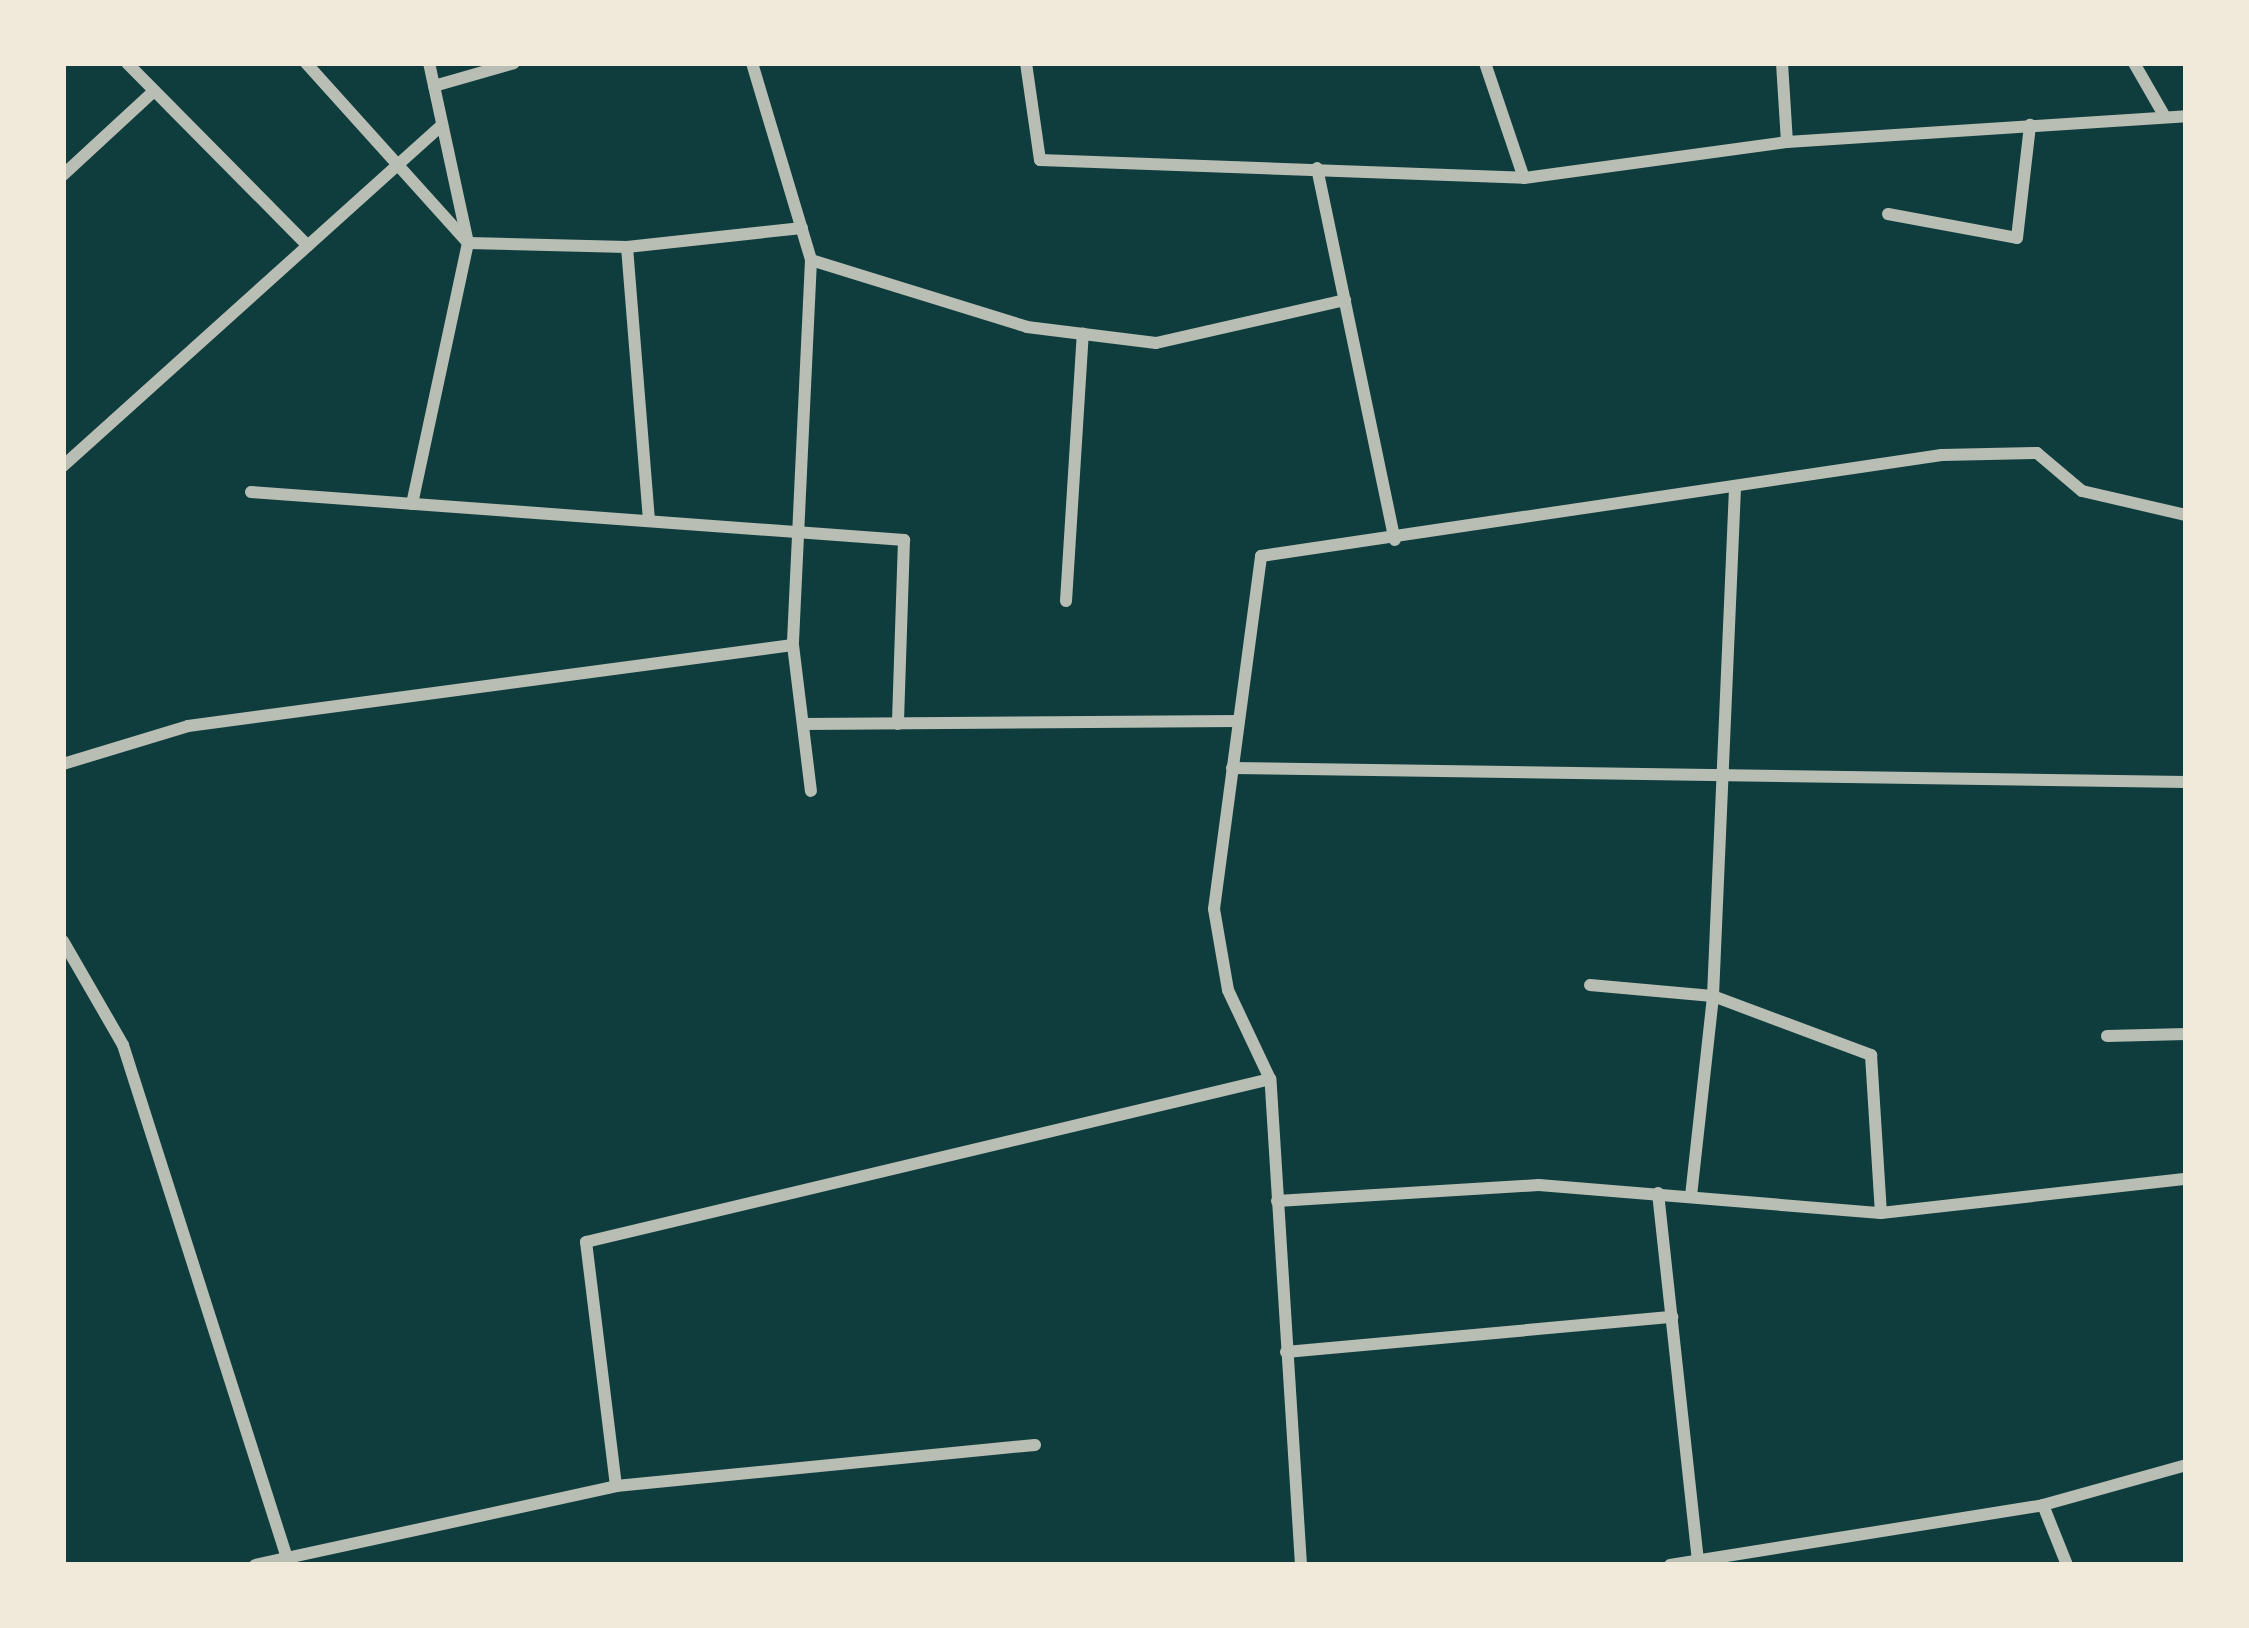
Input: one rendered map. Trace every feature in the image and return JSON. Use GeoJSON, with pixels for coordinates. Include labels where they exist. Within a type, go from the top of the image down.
{"type":"FeatureCollection","features":[{"type":"Feature","properties":{"kind":"street"},"geometry":{"type":"LineString","coordinates":[[127,63],[308,246]]}},
{"type":"Feature","properties":{"kind":"street"},"geometry":{"type":"LineString","coordinates":[[306,63],[468,243],[628,248],[802,228]]}},
{"type":"Feature","properties":{"kind":"street"},"geometry":{"type":"LineString","coordinates":[[412,504],[468,243],[429,63]]}},
{"type":"Feature","properties":{"kind":"street"},"geometry":{"type":"LineString","coordinates":[[434,86],[514,63]]}},
{"type":"Feature","properties":{"kind":"street"},"geometry":{"type":"LineString","coordinates":[[752,63],[811,260],[793,645],[811,791]]}},
{"type":"Feature","properties":{"kind":"street"},"geometry":{"type":"LineString","coordinates":[[1026,63],[1040,160],[1524,178],[1787,142],[2186,116]]}},
{"type":"Feature","properties":{"kind":"street"},"geometry":{"type":"LineString","coordinates":[[1485,63],[1524,178]]}},
{"type":"Feature","properties":{"kind":"street"},"geometry":{"type":"LineString","coordinates":[[1782,63],[1787,142]]}},
{"type":"Feature","properties":{"kind":"street"},"geometry":{"type":"LineString","coordinates":[[2134,63],[2165,117]]}},
{"type":"Feature","properties":{"kind":"street"},"geometry":{"type":"LineString","coordinates":[[63,176],[154,91]]}},
{"type":"Feature","properties":{"kind":"street"},"geometry":{"type":"LineString","coordinates":[[63,466],[442,125]]}},
{"type":"Feature","properties":{"kind":"street"},"geometry":{"type":"LineString","coordinates":[[1888,214],[2018,238],[2030,125]]}},
{"type":"Feature","properties":{"kind":"street"},"geometry":{"type":"LineString","coordinates":[[1317,168],[1395,541]]}},
{"type":"Feature","properties":{"kind":"street"},"geometry":{"type":"LineString","coordinates":[[628,248],[649,521]]}},
{"type":"Feature","properties":{"kind":"street"},"geometry":{"type":"LineString","coordinates":[[811,260],[1083,334],[1156,343],[1345,300]]}},
{"type":"Feature","properties":{"kind":"street"},"geometry":{"type":"LineString","coordinates":[[1066,601],[1083,334]]}},
{"type":"Feature","properties":{"kind":"street"},"geometry":{"type":"LineString","coordinates":[[1301,1565],[1270,1079],[1217,949],[1232,768],[1261,556],[1395,541],[1735,488],[2037,453],[2082,491],[2186,515]]}},
{"type":"Feature","properties":{"kind":"street"},"geometry":{"type":"LineString","coordinates":[[1690,1196],[1713,996],[1735,488]]}},
{"type":"Feature","properties":{"kind":"street"},"geometry":{"type":"LineString","coordinates":[[251,492],[904,540],[898,724]]}},
{"type":"Feature","properties":{"kind":"street"},"geometry":{"type":"LineString","coordinates":[[63,764],[188,726],[793,645]]}},
{"type":"Feature","properties":{"kind":"street"},"geometry":{"type":"LineString","coordinates":[[803,724],[1238,722]]}},
{"type":"Feature","properties":{"kind":"street"},"geometry":{"type":"LineString","coordinates":[[1232,768],[1723,782],[2186,782]]}},
{"type":"Feature","properties":{"kind":"street"},"geometry":{"type":"LineString","coordinates":[[63,940],[123,1045],[287,1558]]}},
{"type":"Feature","properties":{"kind":"street"},"geometry":{"type":"LineString","coordinates":[[1590,985],[1713,996],[1871,1055],[1881,1213]]}},
{"type":"Feature","properties":{"kind":"street"},"geometry":{"type":"LineString","coordinates":[[2107,1036],[2186,1034]]}},
{"type":"Feature","properties":{"kind":"street"},"geometry":{"type":"LineString","coordinates":[[616,1486],[586,1242],[1270,1079]]}},
{"type":"Feature","properties":{"kind":"street"},"geometry":{"type":"LineString","coordinates":[[1277,1201],[1540,1185],[1881,1213],[2186,1179]]}},
{"type":"Feature","properties":{"kind":"street"},"geometry":{"type":"LineString","coordinates":[[1658,1193],[1699,1560]]}},
{"type":"Feature","properties":{"kind":"street"},"geometry":{"type":"LineString","coordinates":[[1286,1352],[1672,1317]]}},
{"type":"Feature","properties":{"kind":"street"},"geometry":{"type":"LineString","coordinates":[[255,1565],[616,1486],[1035,1445]]}},
{"type":"Feature","properties":{"kind":"street"},"geometry":{"type":"LineString","coordinates":[[1670,1565],[2044,1504],[2186,1466]]}},
{"type":"Feature","properties":{"kind":"street"},"geometry":{"type":"LineString","coordinates":[[2044,1504],[2067,1565]]}}]}
